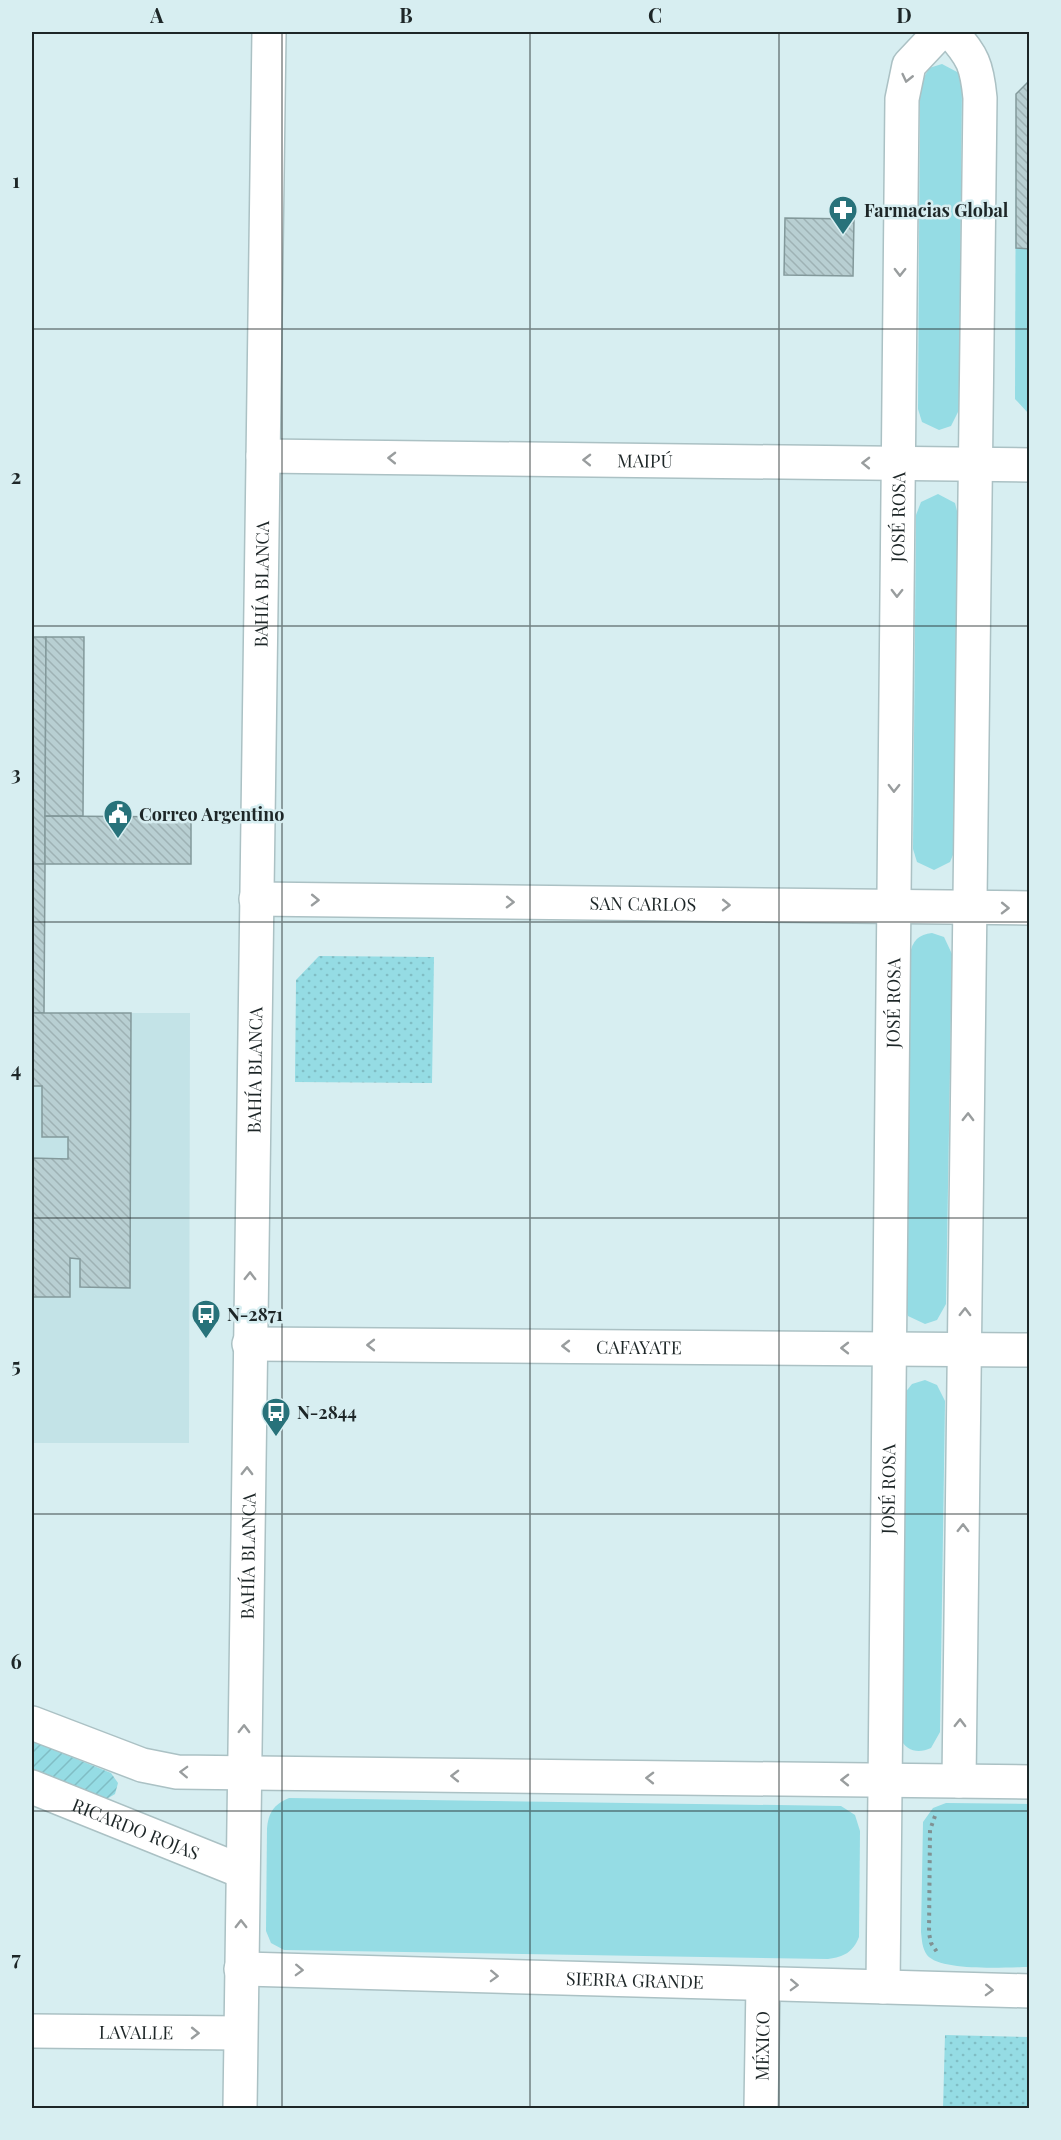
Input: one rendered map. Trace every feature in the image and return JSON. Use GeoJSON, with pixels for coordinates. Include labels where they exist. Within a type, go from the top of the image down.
{"type":"FeatureCollection","features":[{"type":"Feature","properties":{"kind":"street","name":"BAHÍA BLANCA"},"geometry":{"type":"LineString","coordinates":[[240,2109],[241,1871],[269,32]]}},
{"type":"Feature","properties":{"kind":"street","name":"JOSÉ ROSA"},"geometry":{"type":"LineString","coordinates":[[883,1987],[902,99],[909,65],[940,32]]}},
{"type":"Feature","properties":{"kind":"street"},"geometry":{"type":"LineString","coordinates":[[951,32],[964,46],[977,68],[980,98],[959,1781]]}},
{"type":"Feature","properties":{"kind":"street","name":"MAIPÚ"},"geometry":{"type":"LineString","coordinates":[[263,456],[1029,465]]}},
{"type":"Feature","properties":{"kind":"street","name":"SAN CARLOS"},"geometry":{"type":"LineString","coordinates":[[256,899],[1029,908]]}},
{"type":"Feature","properties":{"kind":"street","name":"CAFAYATE"},"geometry":{"type":"LineString","coordinates":[[249,1344],[1029,1350]]}},
{"type":"Feature","properties":{"kind":"street"},"geometry":{"type":"LineString","coordinates":[[32,1724],[158,1770],[243,1773],[1029,1782]]}},
{"type":"Feature","properties":{"kind":"street","name":"RICARDO ROJAS"},"geometry":{"type":"LineString","coordinates":[[32,1787],[241,1871]]}},
{"type":"Feature","properties":{"kind":"street","name":"SIERRA GRANDE"},"geometry":{"type":"LineString","coordinates":[[241,1969],[1029,1991]]}},
{"type":"Feature","properties":{"kind":"street","name":"MÉXICO"},"geometry":{"type":"LineString","coordinates":[[761,2109],[762,1984]]}},
{"type":"Feature","properties":{"kind":"street","name":"LAVALLE"},"geometry":{"type":"LineString","coordinates":[[32,2031],[240,2033]]}},
{"type":"Feature","properties":{"kind":"path"},"geometry":{"type":"LineString","coordinates":[[930,1830],[929,1933],[935,1951],[943,1956]]}},
{"type":"Feature","properties":{"kind":"shaded area"},"geometry":{"type":"Polygon","coordinates":[[[942,64],[959,73],[962,85],[959,410],[951,426],[939,430],[922,422],[918,409],[920,85],[929,68],[942,64]]]}},
{"type":"Feature","properties":{"kind":"shaded area"},"geometry":{"type":"Polygon","coordinates":[[[1029,80],[1029,414],[1015,399],[1016,94],[1029,80]]]}},
{"type":"Feature","properties":{"kind":"shaded area"},"geometry":{"type":"Polygon","coordinates":[[[938,494],[955,503],[958,515],[955,850],[950,862],[934,870],[917,862],[913,849],[916,515],[921,502],[938,494]]]}},
{"type":"Feature","properties":{"kind":"shaded area"},"geometry":{"type":"Polygon","coordinates":[[[932,933],[944,937],[952,954],[946,1304],[937,1320],[925,1324],[908,1316],[904,1303],[910,954],[912,945],[917,939],[932,933]]]}},
{"type":"Feature","properties":{"kind":"shaded area"},"geometry":{"type":"Polygon","coordinates":[[[319,956],[434,957],[432,1083],[295,1082],[296,980],[319,956]]]}},
{"type":"Feature","properties":{"kind":"shaded area"},"geometry":{"type":"Polygon","coordinates":[[[32,1013],[190,1013],[189,1443],[32,1443],[32,1013]]]}},
{"type":"Feature","properties":{"kind":"shaded area"},"geometry":{"type":"Polygon","coordinates":[[[925,1380],[937,1385],[945,1401],[940,1732],[931,1748],[917,1751],[906,1746],[900,1738],[904,1394],[912,1384],[925,1380]]]}},
{"type":"Feature","properties":{"kind":"shaded area"},"geometry":{"type":"Polygon","coordinates":[[[32,1741],[111,1773],[118,1783],[115,1794],[105,1800],[32,1773],[32,1741]]]}},
{"type":"Feature","properties":{"kind":"shaded area"},"geometry":{"type":"Polygon","coordinates":[[[289,1798],[841,1806],[855,1815],[860,1831],[859,1937],[847,1953],[828,1959],[284,1950],[271,1943],[266,1931],[267,1829],[273,1810],[279,1803],[289,1798]]]}},
{"type":"Feature","properties":{"kind":"shaded area"},"geometry":{"type":"Polygon","coordinates":[[[946,1803],[1029,1804],[1029,1967],[991,1968],[946,1964],[934,1960],[925,1952],[921,1932],[923,1822],[933,1808],[946,1803]]]}},
{"type":"Feature","properties":{"kind":"shaded area"},"geometry":{"type":"Polygon","coordinates":[[[945,2035],[1029,2037],[1029,2108],[943,2108],[945,2035]]]}},
{"type":"Feature","properties":{"kind":"building"},"geometry":{"type":"Polygon","coordinates":[[[1030,80],[1030,249],[1016,248],[1016,94],[1030,80]]]}},
{"type":"Feature","properties":{"kind":"building"},"geometry":{"type":"Polygon","coordinates":[[[785,218],[854,219],[853,276],[784,275],[785,218]]]}},
{"type":"Feature","properties":{"kind":"building"},"geometry":{"type":"Polygon","coordinates":[[[32,637],[46,637],[45,864],[32,864],[32,637]]]}},
{"type":"Feature","properties":{"kind":"building"},"geometry":{"type":"Polygon","coordinates":[[[46,637],[84,637],[83,816],[45,816],[46,637]]]}},
{"type":"Feature","properties":{"kind":"building","name":"Correo Argentino"},"geometry":{"type":"Polygon","coordinates":[[[45,816],[191,817],[191,864],[45,864],[45,816]]]}},
{"type":"Feature","properties":{"kind":"building"},"geometry":{"type":"Polygon","coordinates":[[[32,864],[45,864],[44,1013],[32,1013],[32,864]]]}},
{"type":"Feature","properties":{"kind":"building"},"geometry":{"type":"Polygon","coordinates":[[[32,1013],[131,1013],[130,1288],[80,1287],[80,1259],[70,1258],[70,1297],[32,1297],[32,1158],[68,1159],[68,1137],[42,1137],[42,1086],[32,1086],[32,1013]]]}},
{"type":"Feature","properties":{"kind":"place","name":"Farmacias Global"},"geometry":{"type":"Point","coordinates":[843,236]}},
{"type":"Feature","properties":{"kind":"place","name":"Correo Argentino"},"geometry":{"type":"Point","coordinates":[118,840]}},
{"type":"Feature","properties":{"kind":"place","name":"N-2871"},"geometry":{"type":"Point","coordinates":[206,1340]}},
{"type":"Feature","properties":{"kind":"place","name":"N-2844"},"geometry":{"type":"Point","coordinates":[276,1438]}}]}
